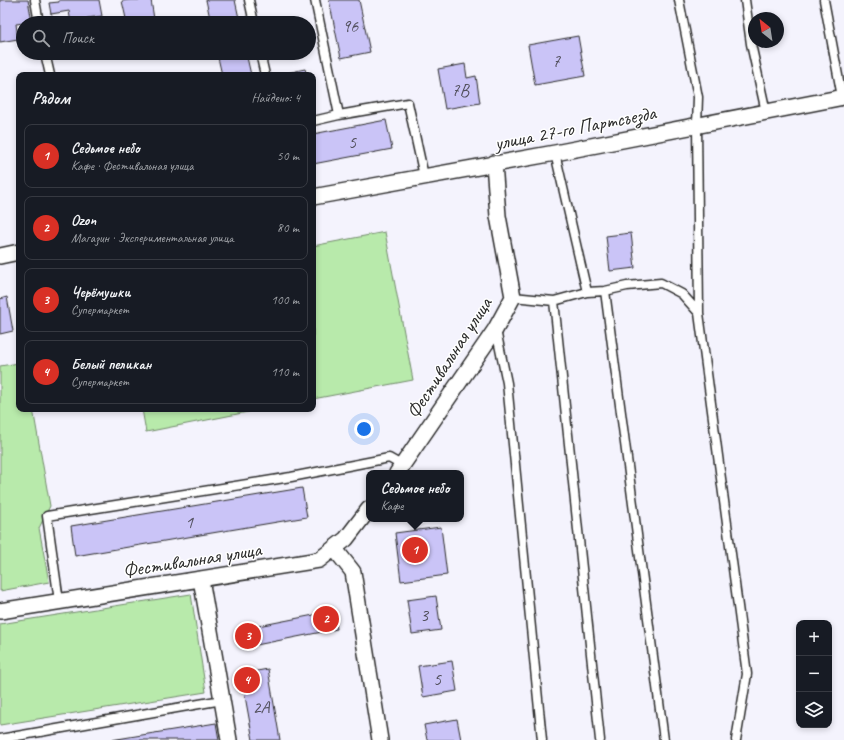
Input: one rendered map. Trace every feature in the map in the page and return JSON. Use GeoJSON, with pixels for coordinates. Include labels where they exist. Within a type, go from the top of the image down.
{"type":"FeatureCollection","features":[{"type":"Feature","properties":{"kind":"street","name":"улица 27-го Партсъезда"},"geometry":{"type":"LineString","coordinates":[[316,196],[555,153],[843,97]]}},
{"type":"Feature","properties":{"kind":"street","name":"Фестивальная улица"},"geometry":{"type":"LineString","coordinates":[[400,469],[495,330],[513,297],[498,216],[494,163]]}},
{"type":"Feature","properties":{"kind":"street"},"geometry":{"type":"LineString","coordinates":[[0,256],[16,253]]}},
{"type":"Feature","properties":{"kind":"street","name":"Фестивальная улица"},"geometry":{"type":"LineString","coordinates":[[0,611],[319,560],[346,539],[366,513]]}},
{"type":"Feature","properties":{"kind":"street"},"geometry":{"type":"LineString","coordinates":[[334,548],[353,572],[380,740]]}},
{"type":"Feature","properties":{"kind":"street"},"geometry":{"type":"LineString","coordinates":[[201,579],[229,740]]}},
{"type":"Feature","properties":{"kind":"lane"},"geometry":{"type":"LineString","coordinates":[[35,0],[38,16]]}},
{"type":"Feature","properties":{"kind":"lane"},"geometry":{"type":"LineString","coordinates":[[249,0],[252,16]]}},
{"type":"Feature","properties":{"kind":"lane"},"geometry":{"type":"LineString","coordinates":[[315,0],[340,115]]}},
{"type":"Feature","properties":{"kind":"lane"},"geometry":{"type":"LineString","coordinates":[[679,0],[698,97],[699,313],[747,674],[736,740]]}},
{"type":"Feature","properties":{"kind":"lane"},"geometry":{"type":"LineString","coordinates":[[745,0],[751,44],[766,112]]}},
{"type":"Feature","properties":{"kind":"lane"},"geometry":{"type":"LineString","coordinates":[[824,0],[843,97]]}},
{"type":"Feature","properties":{"kind":"lane"},"geometry":{"type":"LineString","coordinates":[[47,60],[49,72]]}},
{"type":"Feature","properties":{"kind":"lane"},"geometry":{"type":"LineString","coordinates":[[262,60],[264,72]]}},
{"type":"Feature","properties":{"kind":"lane"},"geometry":{"type":"LineString","coordinates":[[316,119],[408,103],[424,176]]}},
{"type":"Feature","properties":{"kind":"lane"},"geometry":{"type":"LineString","coordinates":[[555,153],[587,292]]}},
{"type":"Feature","properties":{"kind":"lane"},"geometry":{"type":"LineString","coordinates":[[513,297],[554,301],[587,292],[661,283],[682,294],[699,313]]}},
{"type":"Feature","properties":{"kind":"lane"},"geometry":{"type":"LineString","coordinates":[[605,291],[664,740]]}},
{"type":"Feature","properties":{"kind":"lane"},"geometry":{"type":"LineString","coordinates":[[554,301],[600,740]]}},
{"type":"Feature","properties":{"kind":"lane"},"geometry":{"type":"LineString","coordinates":[[495,330],[507,383],[542,740]]}},
{"type":"Feature","properties":{"kind":"lane"},"geometry":{"type":"LineString","coordinates":[[59,601],[47,516],[291,477],[389,458],[400,469]]}},
{"type":"Feature","properties":{"kind":"lane"},"geometry":{"type":"LineString","coordinates":[[0,739],[222,700]]}},
{"type":"Feature","properties":{"kind":"green space"},"geometry":{"type":"Polygon","coordinates":[[[385,232],[413,380],[316,398],[316,245],[385,232]]]}},
{"type":"Feature","properties":{"kind":"green space"},"geometry":{"type":"Polygon","coordinates":[[[16,363],[16,412],[34,412],[50,506],[39,528],[49,582],[0,591],[0,366],[16,363]]]}},
{"type":"Feature","properties":{"kind":"green space"},"geometry":{"type":"Polygon","coordinates":[[[143,412],[248,412],[146,432],[143,412]]]}},
{"type":"Feature","properties":{"kind":"green space"},"geometry":{"type":"Polygon","coordinates":[[[191,594],[206,692],[0,725],[0,624],[191,594]]]}},
{"type":"Feature","properties":{"kind":"building"},"geometry":{"type":"Polygon","coordinates":[[[0,0],[28,0],[31,16],[16,16],[16,39],[0,42],[0,0]]]}},
{"type":"Feature","properties":{"kind":"building"},"geometry":{"type":"Polygon","coordinates":[[[59,0],[99,0],[102,16],[70,16],[69,11],[51,14],[49,3],[59,2],[59,0]]]}},
{"type":"Feature","properties":{"kind":"building"},"geometry":{"type":"Polygon","coordinates":[[[151,0],[154,16],[125,16],[122,1],[151,0]]]}},
{"type":"Feature","properties":{"kind":"building"},"geometry":{"type":"Polygon","coordinates":[[[206,0],[235,0],[238,16],[209,16],[206,0]]]}},
{"type":"Feature","properties":{"kind":"building"},"geometry":{"type":"Polygon","coordinates":[[[329,0],[359,0],[370,52],[341,58],[329,0]]]}},
{"type":"Feature","properties":{"kind":"building"},"geometry":{"type":"Polygon","coordinates":[[[578,36],[585,76],[535,85],[528,45],[578,36]]]}},
{"type":"Feature","properties":{"kind":"building"},"geometry":{"type":"Polygon","coordinates":[[[219,60],[248,60],[250,72],[221,72],[219,60]]]}},
{"type":"Feature","properties":{"kind":"building"},"geometry":{"type":"Polygon","coordinates":[[[465,64],[467,78],[476,76],[480,103],[445,109],[438,69],[465,64]]]}},
{"type":"Feature","properties":{"kind":"building"},"geometry":{"type":"Polygon","coordinates":[[[305,69],[306,72],[292,72],[305,69]]]}},
{"type":"Feature","properties":{"kind":"building"},"geometry":{"type":"Polygon","coordinates":[[[386,120],[392,149],[316,163],[316,133],[386,120]]]}},
{"type":"Feature","properties":{"kind":"building"},"geometry":{"type":"Polygon","coordinates":[[[631,233],[635,268],[610,271],[606,236],[631,233]]]}},
{"type":"Feature","properties":{"kind":"building"},"geometry":{"type":"Polygon","coordinates":[[[7,297],[13,331],[0,334],[0,299],[7,297]]]}},
{"type":"Feature","properties":{"kind":"building"},"geometry":{"type":"Polygon","coordinates":[[[302,488],[307,517],[75,556],[71,526],[302,488]]]}},
{"type":"Feature","properties":{"kind":"building"},"geometry":{"type":"Polygon","coordinates":[[[441,527],[447,575],[401,581],[395,533],[441,527]]]}},
{"type":"Feature","properties":{"kind":"building"},"geometry":{"type":"Polygon","coordinates":[[[436,596],[441,630],[412,634],[407,600],[436,596]]]}},
{"type":"Feature","properties":{"kind":"building"},"geometry":{"type":"Polygon","coordinates":[[[334,611],[337,629],[241,648],[238,630],[334,611]]]}},
{"type":"Feature","properties":{"kind":"building"},"geometry":{"type":"Polygon","coordinates":[[[452,661],[457,691],[423,697],[418,666],[452,661]]]}},
{"type":"Feature","properties":{"kind":"building"},"geometry":{"type":"Polygon","coordinates":[[[268,669],[280,740],[253,740],[241,674],[268,669]]]}},
{"type":"Feature","properties":{"kind":"building"},"geometry":{"type":"Polygon","coordinates":[[[457,719],[461,740],[427,740],[424,725],[457,719]]]}},
{"type":"Feature","properties":{"kind":"building"},"geometry":{"type":"Polygon","coordinates":[[[216,723],[219,740],[111,740],[216,723]]]}},
{"type":"Feature","properties":{"kind":"place","name":"Седьмое небо"},"geometry":{"type":"Point","coordinates":[415,550]}},
{"type":"Feature","properties":{"kind":"place","name":"Ozon"},"geometry":{"type":"Point","coordinates":[326,619]}},
{"type":"Feature","properties":{"kind":"place","name":"Черёмушки"},"geometry":{"type":"Point","coordinates":[248,636]}},
{"type":"Feature","properties":{"kind":"place","name":"Белый пеликан"},"geometry":{"type":"Point","coordinates":[247,680]}}]}
